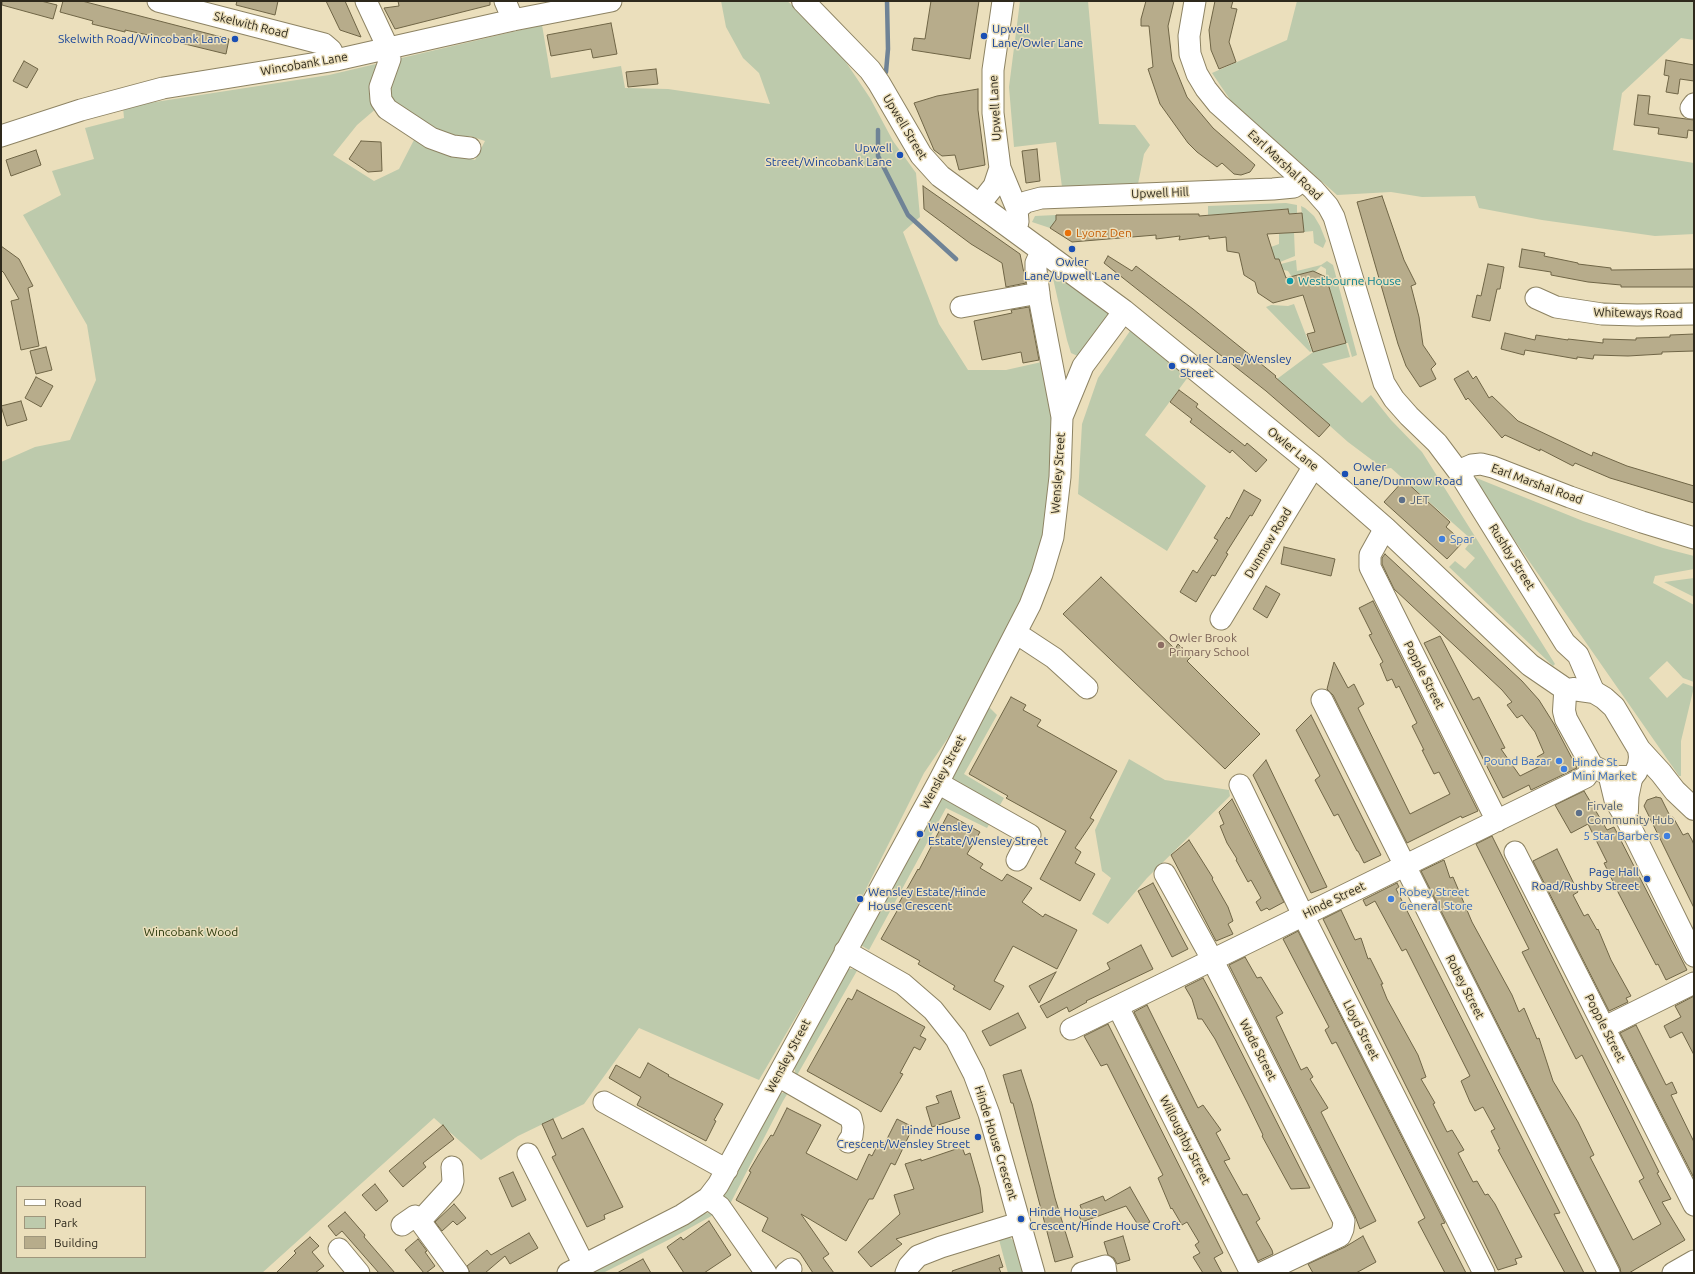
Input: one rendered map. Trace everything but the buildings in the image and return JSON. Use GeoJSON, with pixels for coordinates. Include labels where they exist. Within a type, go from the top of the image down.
{"type":"FeatureCollection","features":[{"type":"Feature","properties":{"kind":"main road","name":"Upwell Street"},"geometry":{"type":"LineString","coordinates":[[803,1],[870,70],[880,83],[921,155],[928,164],[944,180],[1042,250]]}},
{"type":"Feature","properties":{"kind":"main road","name":"Owler Lane"},"geometry":{"type":"LineString","coordinates":[[1042,250],[1124,311],[1314,466],[1385,528],[1530,665],[1566,719],[1594,774]]}},
{"type":"Feature","properties":{"kind":"main road","name":"Owler Lane"},"geometry":{"type":"LineString","coordinates":[[1530,665],[1578,691],[1604,698],[1614,707],[1640,749]]}},
{"type":"Feature","properties":{"kind":"main road"},"geometry":{"type":"LineString","coordinates":[[1566,719],[1564,703],[1565,695],[1578,691]]}},
{"type":"Feature","properties":{"kind":"main road"},"geometry":{"type":"LineString","coordinates":[[1634,775],[1640,757],[1640,749]]}},
{"type":"Feature","properties":{"kind":"main road"},"geometry":{"type":"LineString","coordinates":[[1640,749],[1661,772],[1675,791],[1694,809]]}},
{"type":"Feature","properties":{"kind":"main road"},"geometry":{"type":"LineString","coordinates":[[1594,774],[1621,778],[1634,775],[1675,791]]}},
{"type":"Feature","properties":{"kind":"street","name":"Skelwith Road"},"geometry":{"type":"LineString","coordinates":[[158,1],[324,44],[331,50],[336,60]]}},
{"type":"Feature","properties":{"kind":"street"},"geometry":{"type":"LineString","coordinates":[[366,1],[388,48],[390,59],[380,87],[381,100],[387,110],[431,138],[453,146],[470,148]]}},
{"type":"Feature","properties":{"kind":"street","name":"Wincobank Lane"},"geometry":{"type":"LineString","coordinates":[[1,136],[81,110],[163,88],[336,60],[388,48],[509,10],[610,1]]}},
{"type":"Feature","properties":{"kind":"street","name":"Upwell Lane"},"geometry":{"type":"LineString","coordinates":[[1003,1],[993,70],[993,113],[1000,168],[1017,209],[1019,218],[1015,231]]}},
{"type":"Feature","properties":{"kind":"street","name":"Earl Marshal Road"},"geometry":{"type":"LineString","coordinates":[[1195,1],[1189,36],[1190,54],[1197,74],[1206,89],[1218,104],[1303,180],[1328,206],[1334,217],[1384,383],[1394,399],[1437,443],[1458,471],[1472,465],[1482,464],[1570,497],[1694,538]]}},
{"type":"Feature","properties":{"kind":"street","name":"Upwell Lane"},"geometry":{"type":"LineString","coordinates":[[979,205],[994,186],[1000,168]]}},
{"type":"Feature","properties":{"kind":"street","name":"Upwell Hill"},"geometry":{"type":"LineString","coordinates":[[1017,209],[1026,202],[1041,198],[1273,189],[1294,187],[1303,180]]}},
{"type":"Feature","properties":{"kind":"street","name":"Wensley Street"},"geometry":{"type":"LineString","coordinates":[[528,1154],[576,1269],[682,1215],[708,1198],[726,1170],[938,783],[1016,633],[1030,605],[1040,580],[1053,537],[1060,477],[1062,416],[1040,298],[1036,263],[1042,250]]}},
{"type":"Feature","properties":{"kind":"street"},"geometry":{"type":"LineString","coordinates":[[961,307],[1040,298]]}},
{"type":"Feature","properties":{"kind":"street","name":"Whiteways Road"},"geometry":{"type":"LineString","coordinates":[[1536,298],[1556,307],[1602,314],[1694,314]]}},
{"type":"Feature","properties":{"kind":"street","name":"Wensley Street"},"geometry":{"type":"LineString","coordinates":[[1062,416],[1083,366],[1124,311]]}},
{"type":"Feature","properties":{"kind":"street"},"geometry":{"type":"LineString","coordinates":[[1053,368],[1067,371],[1083,366]]}},
{"type":"Feature","properties":{"kind":"street","name":"Dunmow Road"},"geometry":{"type":"LineString","coordinates":[[1221,619],[1314,466]]}},
{"type":"Feature","properties":{"kind":"street","name":"Rushby Street"},"geometry":{"type":"LineString","coordinates":[[1458,471],[1565,643],[1572,674],[1578,691]]}},
{"type":"Feature","properties":{"kind":"street","name":"Popple Street"},"geometry":{"type":"LineString","coordinates":[[1385,528],[1370,555],[1370,567],[1497,821]]}},
{"type":"Feature","properties":{"kind":"street"},"geometry":{"type":"LineString","coordinates":[[1016,633],[1054,658],[1087,688]]}},
{"type":"Feature","properties":{"kind":"street","name":"Robey Street"},"geometry":{"type":"LineString","coordinates":[[1322,700],[1609,1273]]}},
{"type":"Feature","properties":{"kind":"street"},"geometry":{"type":"LineString","coordinates":[[1594,774],[1615,800],[1627,820],[1694,956]]}},
{"type":"Feature","properties":{"kind":"street","name":"Hinde Street"},"geometry":{"type":"LineString","coordinates":[[1071,1029],[1594,774]]}},
{"type":"Feature","properties":{"kind":"street"},"geometry":{"type":"LineString","coordinates":[[1627,820],[1628,796],[1634,775]]}},
{"type":"Feature","properties":{"kind":"street"},"geometry":{"type":"LineString","coordinates":[[938,783],[1030,835],[1017,860]]}},
{"type":"Feature","properties":{"kind":"street","name":"Lloyd Street"},"geometry":{"type":"LineString","coordinates":[[1240,785],[1303,915],[1484,1273]]}},
{"type":"Feature","properties":{"kind":"street","name":"Popple Street"},"geometry":{"type":"LineString","coordinates":[[1515,852],[1694,1205]]}},
{"type":"Feature","properties":{"kind":"street","name":"Wade Street"},"geometry":{"type":"LineString","coordinates":[[1165,874],[1212,959],[1344,1221],[1340,1236],[1262,1273]]}},
{"type":"Feature","properties":{"kind":"street","name":"Hinde House Crescent"},"geometry":{"type":"LineString","coordinates":[[845,952],[903,984],[934,1010],[956,1039],[974,1074],[989,1114],[1034,1273]]}},
{"type":"Feature","properties":{"kind":"street"},"geometry":{"type":"LineString","coordinates":[[1605,1028],[1694,983]]}},
{"type":"Feature","properties":{"kind":"street","name":"Willoughby Street"},"geometry":{"type":"LineString","coordinates":[[1118,1006],[1251,1273]]}},
{"type":"Feature","properties":{"kind":"street"},"geometry":{"type":"LineString","coordinates":[[778,1076],[850,1118],[853,1127],[852,1136],[848,1142]]}},
{"type":"Feature","properties":{"kind":"street"},"geometry":{"type":"LineString","coordinates":[[604,1102],[726,1170]]}},
{"type":"Feature","properties":{"kind":"street"},"geometry":{"type":"LineString","coordinates":[[452,1167],[453,1180],[451,1187],[411,1223],[458,1273]]}},
{"type":"Feature","properties":{"kind":"street"},"geometry":{"type":"LineString","coordinates":[[708,1198],[720,1207],[766,1273]]}},
{"type":"Feature","properties":{"kind":"street"},"geometry":{"type":"LineString","coordinates":[[906,1273],[909,1266],[918,1256],[941,1247],[1020,1224]]}},
{"type":"Feature","properties":{"kind":"street"},"geometry":{"type":"LineString","coordinates":[[339,1249],[359,1273]]}},
{"type":"Feature","properties":{"kind":"street"},"geometry":{"type":"LineString","coordinates":[[1673,1273],[1694,1260]]}},
{"type":"Feature","properties":{"kind":"street"},"geometry":{"type":"LineString","coordinates":[[1082,1273],[1105,1266],[1106,1273]]}},
{"type":"Feature","properties":{"kind":"green space","name":"Wincobank Wood"},"geometry":{"type":"Polygon","coordinates":[[[721,1],[787,1],[825,31],[870,98],[893,141],[916,173],[920,217],[903,232],[939,324],[968,370],[1006,370],[1046,361],[1055,446],[1044,534],[1021,603],[950,735],[924,773],[839,943],[759,1080],[639,1028],[584,1104],[518,1136],[481,1160],[434,1118],[262,1273],[1,1273],[1,462],[35,447],[70,440],[96,380],[87,325],[23,215],[61,195],[52,171],[94,159],[85,128],[124,118],[123,107],[329,75],[542,25],[551,78],[621,66],[625,88],[668,89],[770,104],[759,73],[743,58],[726,27],[721,1]],[[378,107],[357,125],[333,155],[374,181],[399,169],[415,138],[475,160],[485,141],[470,136],[465,138],[445,134],[378,107]]]}},
{"type":"Feature","properties":{"kind":"green space"},"geometry":{"type":"Polygon","coordinates":[[[1020,1],[1088,1],[1099,124],[1135,125],[1150,145],[1144,154],[1138,184],[1062,187],[1056,142],[1014,147],[1009,87],[1020,1]]]}},
{"type":"Feature","properties":{"kind":"green space"},"geometry":{"type":"Polygon","coordinates":[[[1297,1],[1694,1],[1694,40],[1681,38],[1622,93],[1613,150],[1694,163],[1694,234],[1655,236],[1542,220],[1479,208],[1475,196],[1422,197],[1391,192],[1337,195],[1231,101],[1212,73],[1287,40],[1297,1]]]}},
{"type":"Feature","properties":{"kind":"green space"},"geometry":{"type":"Polygon","coordinates":[[[1286,203],[1297,205],[1297,213],[1289,214],[1288,209],[1208,215],[1208,206],[1286,203]]]}},
{"type":"Feature","properties":{"kind":"green space"},"geometry":{"type":"Polygon","coordinates":[[[1301,206],[1314,216],[1320,226],[1326,241],[1323,248],[1314,243],[1313,231],[1304,232],[1301,206]]]}},
{"type":"Feature","properties":{"kind":"green space"},"geometry":{"type":"Polygon","coordinates":[[[1056,215],[1056,220],[1050,228],[1032,222],[1035,216],[1056,215]]]}},
{"type":"Feature","properties":{"kind":"green space"},"geometry":{"type":"Polygon","coordinates":[[[1294,232],[1295,256],[1280,262],[1279,259],[1275,259],[1271,247],[1279,244],[1279,234],[1294,232]]]}},
{"type":"Feature","properties":{"kind":"green space"},"geometry":{"type":"Polygon","coordinates":[[[1296,260],[1297,271],[1321,265],[1327,261],[1333,265],[1357,355],[1352,357],[1348,343],[1346,343],[1350,357],[1322,364],[1362,403],[1371,395],[1391,420],[1422,452],[1555,664],[1553,666],[1449,567],[1455,561],[1465,569],[1475,558],[1465,549],[1472,540],[1391,468],[1384,469],[1348,442],[1277,379],[1313,352],[1345,343],[1326,277],[1326,269],[1321,266],[1315,272],[1292,277],[1288,271],[1280,269],[1281,264],[1296,260]]]}},
{"type":"Feature","properties":{"kind":"green space"},"geometry":{"type":"Polygon","coordinates":[[[1058,272],[1110,311],[1106,324],[1080,357],[1071,353],[1067,340],[1052,274],[1058,272]]]}},
{"type":"Feature","properties":{"kind":"green space"},"geometry":{"type":"Polygon","coordinates":[[[1294,304],[1312,351],[1310,352],[1266,307],[1271,305],[1288,306],[1294,304]]]}},
{"type":"Feature","properties":{"kind":"green space"},"geometry":{"type":"Polygon","coordinates":[[[1132,328],[1191,373],[1145,435],[1206,486],[1167,551],[1078,494],[1082,424],[1098,378],[1132,328]]]}},
{"type":"Feature","properties":{"kind":"green space"},"geometry":{"type":"Polygon","coordinates":[[[1474,477],[1583,521],[1663,548],[1694,556],[1694,569],[1655,576],[1653,583],[1694,605],[1694,682],[1683,678],[1667,661],[1649,678],[1667,698],[1683,683],[1694,687],[1681,741],[1681,776],[1679,776],[1474,482],[1474,477]]]}},
{"type":"Feature","properties":{"kind":"green space"},"geometry":{"type":"Polygon","coordinates":[[[1694,578],[1694,597],[1664,582],[1694,578]]]}},
{"type":"Feature","properties":{"kind":"green space"},"geometry":{"type":"Polygon","coordinates":[[[986,704],[997,715],[964,774],[1004,798],[987,828],[946,808],[869,950],[859,944],[986,704]]]}},
{"type":"Feature","properties":{"kind":"green space"},"geometry":{"type":"Polygon","coordinates":[[[1129,759],[1165,780],[1229,790],[1230,796],[1147,878],[1108,924],[1092,914],[1111,878],[1102,871],[1095,830],[1129,759]]]}},
{"type":"Feature","properties":{"kind":"green space"},"geometry":{"type":"Polygon","coordinates":[[[849,969],[858,969],[796,1077],[794,1065],[842,972],[849,969]]]}},
{"type":"Feature","properties":{"kind":"green space"},"geometry":{"type":"Polygon","coordinates":[[[789,1091],[729,1206],[720,1198],[775,1095],[789,1091]]]}},
{"type":"Feature","properties":{"kind":"green space"},"geometry":{"type":"Polygon","coordinates":[[[702,1214],[715,1214],[603,1273],[584,1273],[702,1214]]]}},
{"type":"Feature","properties":{"kind":"green space"},"geometry":{"type":"Polygon","coordinates":[[[1007,1235],[1017,1244],[1024,1273],[1008,1273],[998,1236],[1007,1235]]]}},
{"type":"Feature","properties":{"kind":"waterway"},"geometry":{"type":"LineString","coordinates":[[886,72],[888,49],[887,1]]}},
{"type":"Feature","properties":{"kind":"waterway"},"geometry":{"type":"LineString","coordinates":[[878,130],[878,156],[908,215],[956,259]]}},
{"type":"Feature","properties":{"kind":"place","name":"Upwell Lane/Owler Lane"},"geometry":{"type":"Point","coordinates":[984,36]}},
{"type":"Feature","properties":{"kind":"place","name":"Skelwith Road/Wincobank Lane"},"geometry":{"type":"Point","coordinates":[235,39]}},
{"type":"Feature","properties":{"kind":"place","name":"Upwell Street/Wincobank Lane"},"geometry":{"type":"Point","coordinates":[900,155]}},
{"type":"Feature","properties":{"kind":"place","name":"Lyonz Den"},"geometry":{"type":"Point","coordinates":[1068,233]}},
{"type":"Feature","properties":{"kind":"place","name":"Owler Lane/Upwell Lane"},"geometry":{"type":"Point","coordinates":[1072,249]}},
{"type":"Feature","properties":{"kind":"place","name":"Westbourne House"},"geometry":{"type":"Point","coordinates":[1290,281]}},
{"type":"Feature","properties":{"kind":"place","name":"Owler Lane/Wensley Street"},"geometry":{"type":"Point","coordinates":[1172,366]}},
{"type":"Feature","properties":{"kind":"place","name":"Owler Lane/Dunmow Road"},"geometry":{"type":"Point","coordinates":[1345,474]}},
{"type":"Feature","properties":{"kind":"place","name":"JET"},"geometry":{"type":"Point","coordinates":[1402,500]}},
{"type":"Feature","properties":{"kind":"place","name":"Spar"},"geometry":{"type":"Point","coordinates":[1442,539]}},
{"type":"Feature","properties":{"kind":"place","name":"Owler Brook Primary School"},"geometry":{"type":"Point","coordinates":[1161,645]}},
{"type":"Feature","properties":{"kind":"place","name":"Pound Bazar"},"geometry":{"type":"Point","coordinates":[1559,761]}},
{"type":"Feature","properties":{"kind":"place","name":"Hinde St Mini Market"},"geometry":{"type":"Point","coordinates":[1564,769]}},
{"type":"Feature","properties":{"kind":"place","name":"Firvale Community Hub"},"geometry":{"type":"Point","coordinates":[1579,813]}},
{"type":"Feature","properties":{"kind":"place","name":"Wensley Estate/Wensley Street"},"geometry":{"type":"Point","coordinates":[920,834]}},
{"type":"Feature","properties":{"kind":"place","name":"5 Star Barbers"},"geometry":{"type":"Point","coordinates":[1667,836]}},
{"type":"Feature","properties":{"kind":"place","name":"Page Hall Road/Rushby Street"},"geometry":{"type":"Point","coordinates":[1647,879]}},
{"type":"Feature","properties":{"kind":"place","name":"Wensley Estate/Hinde House Crescent"},"geometry":{"type":"Point","coordinates":[860,899]}},
{"type":"Feature","properties":{"kind":"place","name":"Robey Street General Store"},"geometry":{"type":"Point","coordinates":[1391,899]}},
{"type":"Feature","properties":{"kind":"place","name":"Hinde House Crescent/Wensley Street"},"geometry":{"type":"Point","coordinates":[978,1137]}},
{"type":"Feature","properties":{"kind":"place","name":"Hinde House Crescent/Hinde House Croft"},"geometry":{"type":"Point","coordinates":[1021,1219]}}]}
